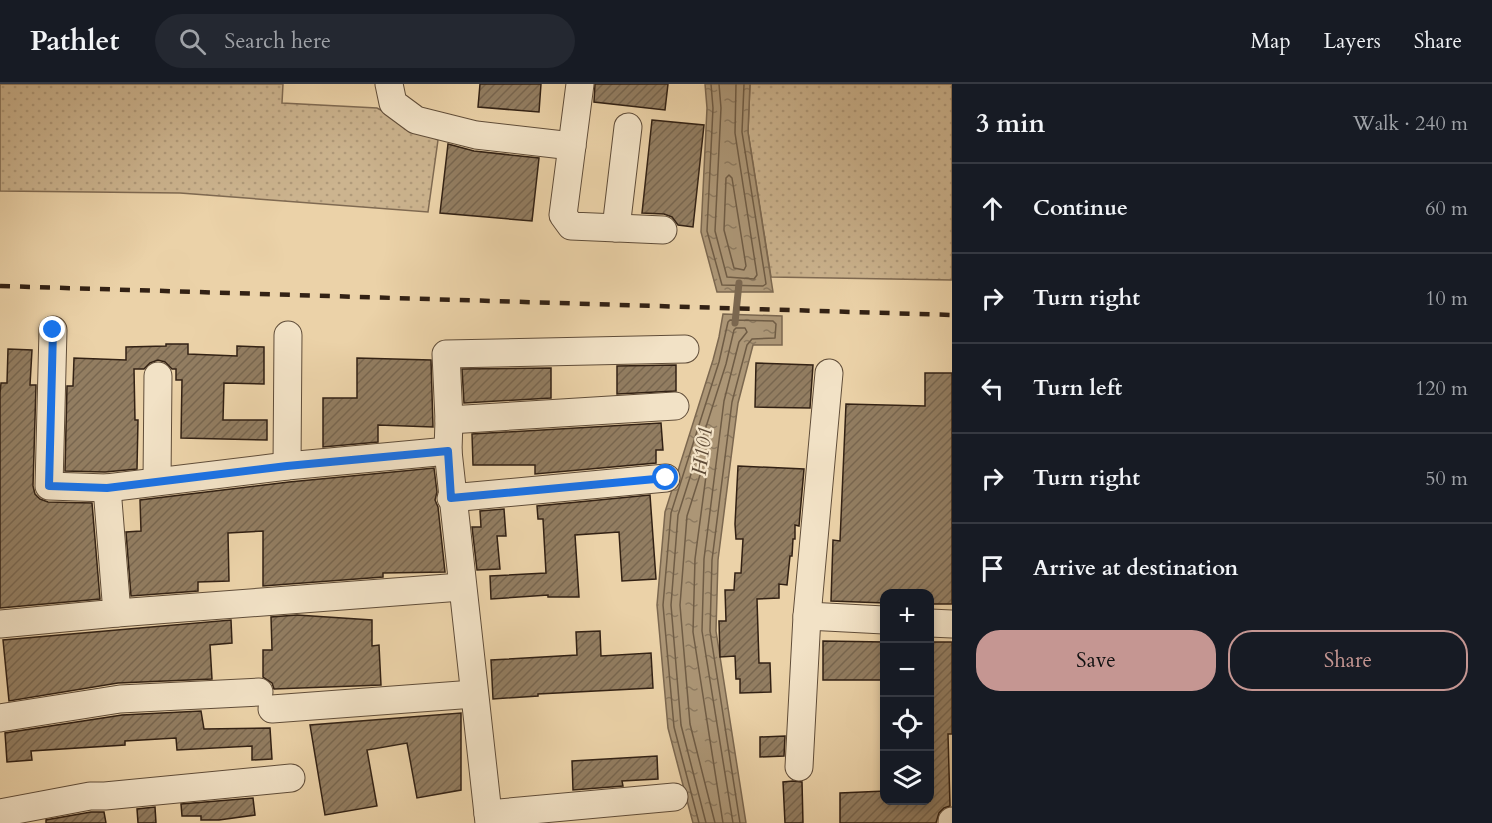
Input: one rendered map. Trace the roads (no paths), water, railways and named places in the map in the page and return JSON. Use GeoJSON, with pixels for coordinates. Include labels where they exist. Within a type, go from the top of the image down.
{"type":"FeatureCollection","features":[{"type":"Feature","properties":{"kind":"street"},"geometry":{"type":"LineString","coordinates":[[389,84],[393,103],[416,120],[476,135],[572,147]]}},
{"type":"Feature","properties":{"kind":"street"},"geometry":{"type":"LineString","coordinates":[[580,84],[563,215],[571,226],[663,230]]}},
{"type":"Feature","properties":{"kind":"street"},"geometry":{"type":"LineString","coordinates":[[616,228],[628,127]]}},
{"type":"Feature","properties":{"kind":"street"},"geometry":{"type":"LineString","coordinates":[[53,330],[49,486],[107,488],[287,466],[448,451]]}},
{"type":"Feature","properties":{"kind":"street"},"geometry":{"type":"LineString","coordinates":[[287,466],[288,335]]}},
{"type":"Feature","properties":{"kind":"street"},"geometry":{"type":"LineString","coordinates":[[674,797],[488,818],[451,498],[446,354],[684,349]]}},
{"type":"Feature","properties":{"kind":"street"},"geometry":{"type":"LineString","coordinates":[[799,767],[807,616],[829,373]]}},
{"type":"Feature","properties":{"kind":"street"},"geometry":{"type":"LineString","coordinates":[[157,481],[159,376]]}},
{"type":"Feature","properties":{"kind":"street"},"geometry":{"type":"LineString","coordinates":[[449,420],[675,406]]}},
{"type":"Feature","properties":{"kind":"street"},"geometry":{"type":"LineString","coordinates":[[451,498],[666,478]]}},
{"type":"Feature","properties":{"kind":"street"},"geometry":{"type":"LineString","coordinates":[[107,488],[117,613]]}},
{"type":"Feature","properties":{"kind":"street"},"geometry":{"type":"LineString","coordinates":[[0,624],[461,586]]}},
{"type":"Feature","properties":{"kind":"street"},"geometry":{"type":"LineString","coordinates":[[807,616],[880,620]]}},
{"type":"Feature","properties":{"kind":"street"},"geometry":{"type":"LineString","coordinates":[[934,623],[952,624]]}},
{"type":"Feature","properties":{"kind":"street"},"geometry":{"type":"LineString","coordinates":[[0,718],[120,699],[265,700],[474,694]]}},
{"type":"Feature","properties":{"kind":"street"},"geometry":{"type":"LineString","coordinates":[[1,823],[0,814],[90,796],[291,778]]}},
{"type":"Feature","properties":{"kind":"water"},"geometry":{"type":"Polygon","coordinates":[[[705,84],[750,84],[748,132],[773,292],[717,292],[701,232],[707,108],[705,84]]]}},
{"type":"Feature","properties":{"kind":"water"},"geometry":{"type":"Polygon","coordinates":[[[723,314],[782,316],[782,345],[753,345],[738,403],[718,560],[716,631],[746,823],[693,823],[668,728],[657,605],[665,512],[713,360],[723,314]]]}},
{"type":"Feature","properties":{"kind":"waterway","name":"H101"},"geometry":{"type":"LineString","coordinates":[[735,323],[739,283]]}},
{"type":"Feature","properties":{"kind":"railway"},"geometry":{"type":"LineString","coordinates":[[0,286],[952,315]]}}]}
